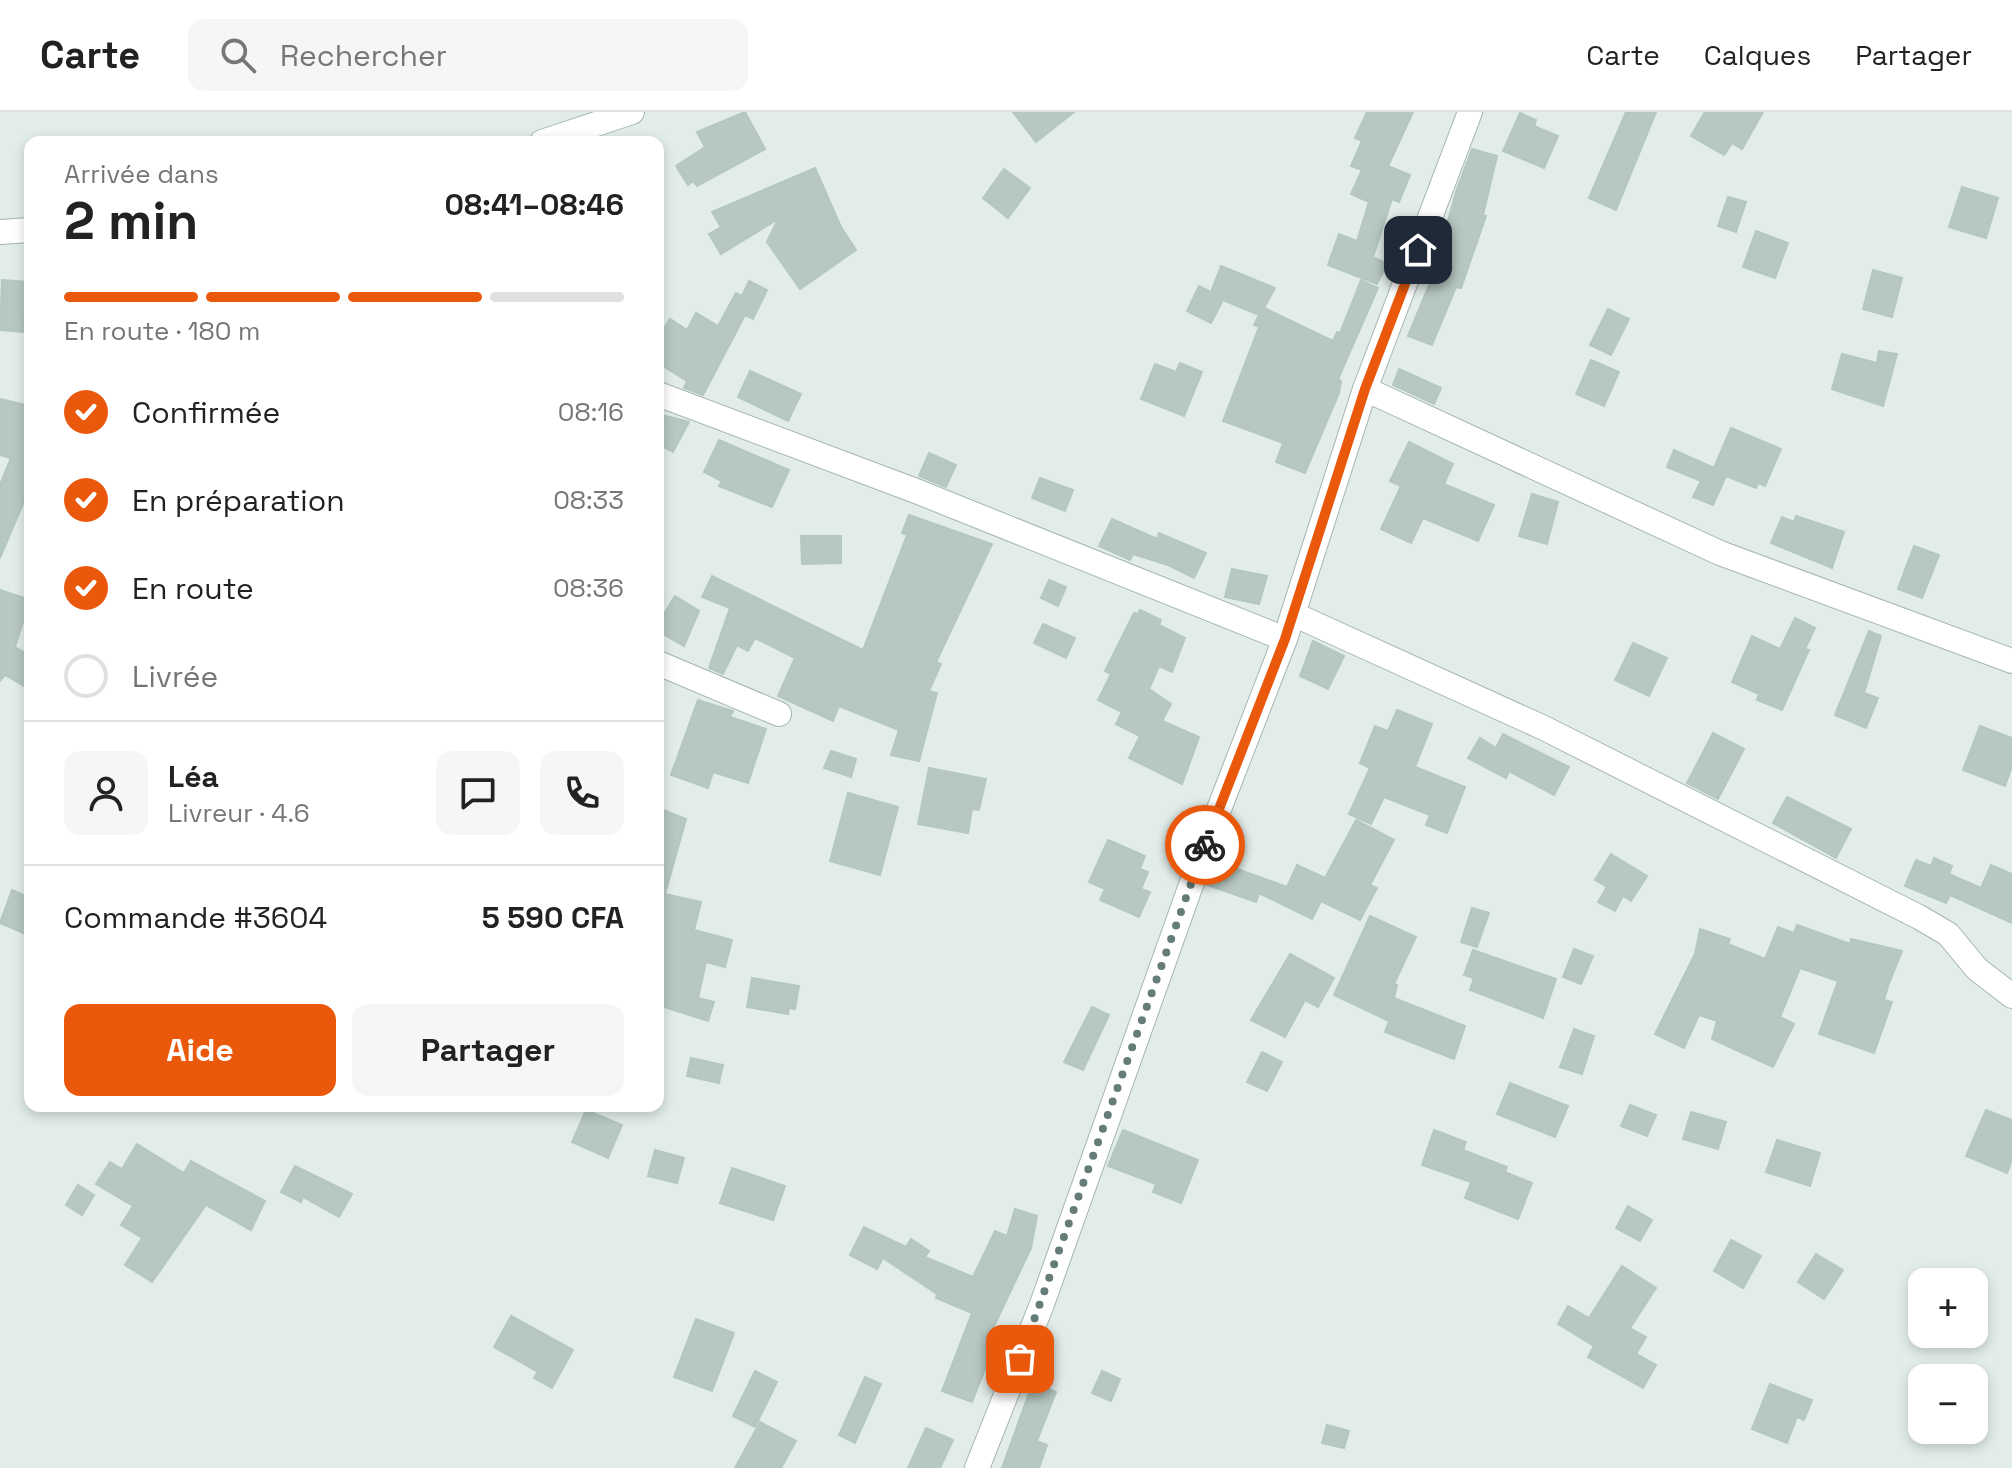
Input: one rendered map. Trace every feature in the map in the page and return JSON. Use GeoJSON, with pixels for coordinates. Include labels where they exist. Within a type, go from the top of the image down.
{"type":"FeatureCollection","features":[{"type":"Feature","properties":{"kind":"street"},"geometry":{"type":"LineString","coordinates":[[560,136],[632,112]]}},
{"type":"Feature","properties":{"kind":"street"},"geometry":{"type":"LineString","coordinates":[[977,1468],[1042,1304],[1207,840],[1285,639],[1365,389],[1470,112]]}},
{"type":"Feature","properties":{"kind":"street"},"geometry":{"type":"LineString","coordinates":[[0,232],[24,230]]}},
{"type":"Feature","properties":{"kind":"street"},"geometry":{"type":"LineString","coordinates":[[1365,389],[1720,553],[2012,661]]}},
{"type":"Feature","properties":{"kind":"street"},"geometry":{"type":"LineString","coordinates":[[664,396],[916,491],[1285,639]]}},
{"type":"Feature","properties":{"kind":"street"},"geometry":{"type":"LineString","coordinates":[[1293,614],[1544,728],[1919,917],[1948,934],[1977,969],[2012,996]]}},
{"type":"Feature","properties":{"kind":"street"},"geometry":{"type":"LineString","coordinates":[[664,666],[779,714]]}},
{"type":"Feature","properties":{"kind":"building"},"geometry":{"type":"Polygon","coordinates":[[[745,112],[765,149],[697,186],[693,181],[688,185],[676,166],[705,147],[697,132],[745,112]]]}},
{"type":"Feature","properties":{"kind":"building"},"geometry":{"type":"Polygon","coordinates":[[[1013,112],[1074,112],[1036,142],[1013,112]]]}},
{"type":"Feature","properties":{"kind":"building"},"geometry":{"type":"Polygon","coordinates":[[[1367,112],[1413,112],[1388,166],[1410,175],[1399,202],[1392,199],[1373,257],[1387,264],[1377,284],[1328,265],[1339,234],[1357,241],[1369,202],[1351,194],[1362,170],[1351,166],[1362,141],[1355,138],[1367,112]]]}},
{"type":"Feature","properties":{"kind":"building"},"geometry":{"type":"Polygon","coordinates":[[[1626,112],[1656,112],[1616,210],[1589,198],[1626,112]]]}},
{"type":"Feature","properties":{"kind":"building"},"geometry":{"type":"Polygon","coordinates":[[[1705,112],[1763,112],[1742,149],[1732,143],[1724,155],[1691,136],[1705,112]]]}},
{"type":"Feature","properties":{"kind":"building"},"geometry":{"type":"Polygon","coordinates":[[[1520,113],[1536,120],[1534,126],[1558,136],[1544,168],[1503,151],[1520,113]]]}},
{"type":"Feature","properties":{"kind":"building"},"geometry":{"type":"Polygon","coordinates":[[[1472,149],[1497,156],[1483,215],[1486,216],[1461,288],[1456,287],[1432,345],[1408,336],[1432,278],[1456,192],[1472,149]]]}},
{"type":"Feature","properties":{"kind":"building"},"geometry":{"type":"Polygon","coordinates":[[[815,168],[841,227],[856,250],[800,289],[767,242],[778,219],[721,254],[709,234],[721,227],[712,212],[815,168]]]}},
{"type":"Feature","properties":{"kind":"building"},"geometry":{"type":"Polygon","coordinates":[[[1004,169],[1030,188],[1008,218],[983,198],[1004,169]]]}},
{"type":"Feature","properties":{"kind":"building"},"geometry":{"type":"Polygon","coordinates":[[[1962,187],[1998,198],[1986,238],[1949,227],[1962,187]]]}},
{"type":"Feature","properties":{"kind":"building"},"geometry":{"type":"Polygon","coordinates":[[[1728,197],[1746,202],[1736,232],[1718,226],[1728,197]]]}},
{"type":"Feature","properties":{"kind":"building"},"geometry":{"type":"Polygon","coordinates":[[[1756,231],[1788,243],[1775,278],[1743,267],[1756,231]]]}},
{"type":"Feature","properties":{"kind":"building"},"geometry":{"type":"Polygon","coordinates":[[[1221,266],[1275,288],[1264,308],[1333,341],[1337,332],[1340,333],[1361,280],[1378,288],[1338,379],[1341,381],[1339,393],[1305,473],[1276,462],[1283,443],[1223,421],[1259,327],[1254,325],[1259,315],[1223,300],[1211,323],[1187,311],[1199,286],[1211,292],[1221,266]]]}},
{"type":"Feature","properties":{"kind":"building"},"geometry":{"type":"Polygon","coordinates":[[[1873,270],[1902,278],[1892,317],[1863,309],[1873,270]]]}},
{"type":"Feature","properties":{"kind":"building"},"geometry":{"type":"Polygon","coordinates":[[[2,280],[24,282],[23,332],[0,330],[2,280]]]}},
{"type":"Feature","properties":{"kind":"building"},"geometry":{"type":"Polygon","coordinates":[[[749,281],[767,290],[753,319],[745,315],[703,395],[684,388],[687,381],[664,367],[664,328],[670,319],[687,330],[696,313],[718,326],[736,293],[742,296],[749,281]]]}},
{"type":"Feature","properties":{"kind":"building"},"geometry":{"type":"Polygon","coordinates":[[[1608,309],[1629,319],[1611,355],[1590,345],[1608,309]]]}},
{"type":"Feature","properties":{"kind":"building"},"geometry":{"type":"Polygon","coordinates":[[[1879,351],[1897,354],[1883,406],[1832,389],[1842,354],[1877,363],[1879,351]]]}},
{"type":"Feature","properties":{"kind":"building"},"geometry":{"type":"Polygon","coordinates":[[[1591,360],[1619,372],[1604,406],[1576,394],[1591,360]]]}},
{"type":"Feature","properties":{"kind":"building"},"geometry":{"type":"Polygon","coordinates":[[[1180,363],[1202,372],[1184,416],[1141,399],[1155,364],[1176,372],[1180,363]]]}},
{"type":"Feature","properties":{"kind":"building"},"geometry":{"type":"Polygon","coordinates":[[[1399,369],[1441,388],[1434,404],[1393,385],[1399,369]]]}},
{"type":"Feature","properties":{"kind":"building"},"geometry":{"type":"Polygon","coordinates":[[[750,371],[801,394],[788,421],[738,397],[750,371]]]}},
{"type":"Feature","properties":{"kind":"building"},"geometry":{"type":"Polygon","coordinates":[[[0,399],[24,405],[24,501],[0,558],[0,485],[11,458],[0,455],[0,399]]]}},
{"type":"Feature","properties":{"kind":"building"},"geometry":{"type":"Polygon","coordinates":[[[664,416],[689,422],[673,452],[664,447],[664,416]]]}},
{"type":"Feature","properties":{"kind":"building"},"geometry":{"type":"Polygon","coordinates":[[[1731,428],[1781,449],[1765,486],[1758,483],[1756,488],[1726,476],[1713,505],[1693,497],[1701,481],[1667,467],[1674,450],[1714,468],[1731,428]]]}},
{"type":"Feature","properties":{"kind":"building"},"geometry":{"type":"Polygon","coordinates":[[[719,440],[789,470],[772,507],[719,486],[722,481],[704,472],[719,440]]]}},
{"type":"Feature","properties":{"kind":"building"},"geometry":{"type":"Polygon","coordinates":[[[1409,442],[1453,464],[1444,484],[1494,505],[1478,541],[1423,518],[1411,543],[1381,529],[1401,486],[1390,481],[1409,442]]]}},
{"type":"Feature","properties":{"kind":"building"},"geometry":{"type":"Polygon","coordinates":[[[929,453],[956,465],[946,487],[919,476],[929,453]]]}},
{"type":"Feature","properties":{"kind":"building"},"geometry":{"type":"Polygon","coordinates":[[[1040,478],[1073,490],[1065,511],[1032,498],[1040,478]]]}},
{"type":"Feature","properties":{"kind":"building"},"geometry":{"type":"Polygon","coordinates":[[[1532,494],[1558,502],[1547,544],[1519,536],[1532,494]]]}},
{"type":"Feature","properties":{"kind":"building"},"geometry":{"type":"Polygon","coordinates":[[[909,515],[992,544],[936,662],[941,664],[929,691],[937,693],[919,761],[891,755],[899,730],[839,706],[833,721],[778,696],[795,658],[755,638],[748,651],[737,645],[723,674],[709,668],[730,608],[702,597],[712,576],[863,650],[907,535],[902,533],[909,515]]]}},
{"type":"Feature","properties":{"kind":"building"},"geometry":{"type":"Polygon","coordinates":[[[1796,516],[1844,532],[1832,568],[1771,543],[1782,517],[1794,522],[1796,516]]]}},
{"type":"Feature","properties":{"kind":"building"},"geometry":{"type":"Polygon","coordinates":[[[1112,519],[1157,539],[1159,533],[1206,553],[1194,578],[1168,565],[1133,554],[1130,560],[1099,546],[1112,519]]]}},
{"type":"Feature","properties":{"kind":"building"},"geometry":{"type":"Polygon","coordinates":[[[801,536],[841,536],[841,563],[802,564],[801,536]]]}},
{"type":"Feature","properties":{"kind":"building"},"geometry":{"type":"Polygon","coordinates":[[[1914,546],[1939,555],[1922,598],[1898,589],[1914,546]]]}},
{"type":"Feature","properties":{"kind":"building"},"geometry":{"type":"Polygon","coordinates":[[[1232,569],[1267,576],[1259,604],[1225,597],[1232,569]]]}},
{"type":"Feature","properties":{"kind":"building"},"geometry":{"type":"Polygon","coordinates":[[[1049,580],[1066,587],[1058,606],[1041,598],[1049,580]]]}},
{"type":"Feature","properties":{"kind":"building"},"geometry":{"type":"Polygon","coordinates":[[[0,590],[24,598],[24,619],[15,647],[24,652],[24,686],[5,675],[0,681],[0,590]]]}},
{"type":"Feature","properties":{"kind":"building"},"geometry":{"type":"Polygon","coordinates":[[[675,596],[699,611],[684,646],[664,634],[664,614],[675,596]]]}},
{"type":"Feature","properties":{"kind":"building"},"geometry":{"type":"Polygon","coordinates":[[[1140,610],[1161,620],[1159,625],[1185,638],[1172,672],[1159,666],[1149,689],[1171,704],[1162,721],[1199,737],[1182,784],[1129,758],[1140,736],[1116,724],[1122,712],[1098,700],[1111,674],[1105,671],[1134,613],[1138,614],[1140,610]]]}},
{"type":"Feature","properties":{"kind":"building"},"geometry":{"type":"Polygon","coordinates":[[[1795,618],[1815,628],[1805,649],[1809,650],[1782,710],[1757,700],[1759,694],[1732,682],[1752,636],[1780,649],[1795,618]]]}},
{"type":"Feature","properties":{"kind":"building"},"geometry":{"type":"Polygon","coordinates":[[[1043,624],[1075,638],[1066,658],[1034,643],[1043,624]]]}},
{"type":"Feature","properties":{"kind":"building"},"geometry":{"type":"Polygon","coordinates":[[[1869,631],[1881,636],[1864,693],[1878,698],[1866,728],[1835,715],[1869,631]]]}},
{"type":"Feature","properties":{"kind":"building"},"geometry":{"type":"Polygon","coordinates":[[[1313,641],[1344,656],[1328,689],[1300,676],[1313,641]]]}},
{"type":"Feature","properties":{"kind":"building"},"geometry":{"type":"Polygon","coordinates":[[[1633,643],[1667,658],[1649,696],[1615,680],[1633,643]]]}},
{"type":"Feature","properties":{"kind":"building"},"geometry":{"type":"Polygon","coordinates":[[[698,700],[733,711],[730,717],[766,729],[748,783],[713,772],[708,788],[671,775],[698,700]]]}},
{"type":"Feature","properties":{"kind":"building"},"geometry":{"type":"Polygon","coordinates":[[[1397,710],[1432,724],[1415,767],[1465,787],[1447,833],[1426,825],[1430,815],[1384,797],[1371,824],[1349,814],[1370,768],[1360,763],[1375,726],[1388,731],[1397,710]]]}},
{"type":"Feature","properties":{"kind":"building"},"geometry":{"type":"Polygon","coordinates":[[[1980,726],[2012,738],[2012,766],[2005,786],[1963,770],[1980,726]]]}},
{"type":"Feature","properties":{"kind":"building"},"geometry":{"type":"Polygon","coordinates":[[[1713,733],[1744,749],[1718,799],[1687,783],[1713,733]]]}},
{"type":"Feature","properties":{"kind":"building"},"geometry":{"type":"Polygon","coordinates":[[[1503,734],[1569,767],[1554,795],[1509,771],[1506,778],[1468,758],[1480,738],[1496,748],[1503,734]]]}},
{"type":"Feature","properties":{"kind":"building"},"geometry":{"type":"Polygon","coordinates":[[[831,751],[856,759],[851,777],[824,768],[831,751]]]}},
{"type":"Feature","properties":{"kind":"building"},"geometry":{"type":"Polygon","coordinates":[[[929,768],[986,779],[979,810],[972,809],[968,833],[918,824],[929,768]]]}},
{"type":"Feature","properties":{"kind":"building"},"geometry":{"type":"Polygon","coordinates":[[[848,793],[898,807],[880,875],[830,861],[848,793]]]}},
{"type":"Feature","properties":{"kind":"building"},"geometry":{"type":"Polygon","coordinates":[[[1787,797],[1851,829],[1836,858],[1773,823],[1787,797]]]}},
{"type":"Feature","properties":{"kind":"building"},"geometry":{"type":"Polygon","coordinates":[[[664,810],[686,819],[665,894],[701,902],[694,930],[732,940],[725,967],[706,962],[698,998],[714,1002],[708,1021],[664,1007],[664,810]]]}},
{"type":"Feature","properties":{"kind":"building"},"geometry":{"type":"Polygon","coordinates":[[[1356,820],[1394,840],[1370,885],[1377,888],[1360,920],[1321,901],[1312,919],[1259,893],[1256,902],[1207,885],[1215,861],[1287,887],[1297,865],[1325,878],[1356,820]]]}},
{"type":"Feature","properties":{"kind":"building"},"geometry":{"type":"Polygon","coordinates":[[[1108,840],[1145,856],[1140,869],[1148,872],[1141,889],[1150,892],[1139,917],[1100,900],[1105,889],[1089,882],[1108,840]]]}},
{"type":"Feature","properties":{"kind":"building"},"geometry":{"type":"Polygon","coordinates":[[[1611,854],[1647,876],[1631,901],[1623,896],[1615,911],[1598,902],[1607,887],[1595,880],[1611,854]]]}},
{"type":"Feature","properties":{"kind":"building"},"geometry":{"type":"Polygon","coordinates":[[[1934,858],[1952,866],[1949,874],[1981,888],[1991,865],[2012,874],[2012,923],[1950,895],[1946,903],[1905,886],[1916,860],[1931,866],[1934,858]]]}},
{"type":"Feature","properties":{"kind":"building"},"geometry":{"type":"Polygon","coordinates":[[[12,890],[24,895],[24,933],[0,923],[12,890]]]}},
{"type":"Feature","properties":{"kind":"building"},"geometry":{"type":"Polygon","coordinates":[[[1472,908],[1489,913],[1477,947],[1461,942],[1472,908]]]}},
{"type":"Feature","properties":{"kind":"building"},"geometry":{"type":"Polygon","coordinates":[[[1370,916],[1416,937],[1394,984],[1397,985],[1394,998],[1465,1026],[1454,1059],[1385,1032],[1389,1021],[1334,995],[1370,916]]]}},
{"type":"Feature","properties":{"kind":"building"},"geometry":{"type":"Polygon","coordinates":[[[1797,925],[1850,944],[1851,939],[1902,951],[1884,1000],[1892,1002],[1874,1053],[1819,1034],[1838,981],[1800,968],[1780,1017],[1794,1024],[1773,1067],[1712,1039],[1717,1021],[1699,1015],[1684,1048],[1655,1034],[1695,954],[1700,929],[1730,939],[1728,944],[1765,959],[1778,927],[1794,933],[1797,925]]]}},
{"type":"Feature","properties":{"kind":"building"},"geometry":{"type":"Polygon","coordinates":[[[1574,949],[1593,956],[1581,984],[1563,977],[1574,949]]]}},
{"type":"Feature","properties":{"kind":"building"},"geometry":{"type":"Polygon","coordinates":[[[1473,950],[1556,979],[1543,1018],[1470,990],[1474,978],[1464,975],[1473,950]]]}},
{"type":"Feature","properties":{"kind":"building"},"geometry":{"type":"Polygon","coordinates":[[[1290,954],[1334,978],[1318,1007],[1305,1000],[1285,1037],[1251,1020],[1290,954]]]}},
{"type":"Feature","properties":{"kind":"building"},"geometry":{"type":"Polygon","coordinates":[[[752,978],[799,986],[795,1009],[789,1008],[788,1014],[747,1007],[752,978]]]}},
{"type":"Feature","properties":{"kind":"building"},"geometry":{"type":"Polygon","coordinates":[[[1092,1007],[1109,1015],[1083,1070],[1064,1062],[1092,1007]]]}},
{"type":"Feature","properties":{"kind":"building"},"geometry":{"type":"Polygon","coordinates":[[[1574,1029],[1594,1036],[1582,1074],[1560,1067],[1574,1029]]]}},
{"type":"Feature","properties":{"kind":"building"},"geometry":{"type":"Polygon","coordinates":[[[1262,1052],[1282,1062],[1267,1091],[1247,1082],[1262,1052]]]}},
{"type":"Feature","properties":{"kind":"building"},"geometry":{"type":"Polygon","coordinates":[[[691,1058],[723,1065],[719,1083],[687,1076],[691,1058]]]}},
{"type":"Feature","properties":{"kind":"building"},"geometry":{"type":"Polygon","coordinates":[[[1510,1083],[1568,1106],[1555,1137],[1497,1114],[1510,1083]]]}},
{"type":"Feature","properties":{"kind":"building"},"geometry":{"type":"Polygon","coordinates":[[[1630,1105],[1656,1115],[1647,1136],[1621,1126],[1630,1105]]]}},
{"type":"Feature","properties":{"kind":"building"},"geometry":{"type":"Polygon","coordinates":[[[1986,1110],[2012,1120],[2012,1160],[2007,1173],[1966,1156],[1986,1110]]]}},
{"type":"Feature","properties":{"kind":"building"},"geometry":{"type":"Polygon","coordinates":[[[585,1112],[622,1125],[608,1158],[572,1142],[585,1112]]]}},
{"type":"Feature","properties":{"kind":"building"},"geometry":{"type":"Polygon","coordinates":[[[1691,1112],[1726,1122],[1718,1149],[1683,1139],[1691,1112]]]}},
{"type":"Feature","properties":{"kind":"building"},"geometry":{"type":"Polygon","coordinates":[[[1123,1130],[1198,1160],[1181,1203],[1153,1192],[1156,1184],[1108,1166],[1123,1130]]]}},
{"type":"Feature","properties":{"kind":"building"},"geometry":{"type":"Polygon","coordinates":[[[1434,1130],[1466,1142],[1463,1150],[1507,1167],[1505,1172],[1532,1183],[1518,1219],[1465,1198],[1471,1182],[1422,1165],[1434,1130]]]}},
{"type":"Feature","properties":{"kind":"building"},"geometry":{"type":"Polygon","coordinates":[[[1777,1140],[1820,1153],[1810,1186],[1766,1172],[1777,1140]]]}},
{"type":"Feature","properties":{"kind":"building"},"geometry":{"type":"Polygon","coordinates":[[[137,1144],[184,1173],[191,1161],[265,1201],[251,1230],[206,1205],[152,1282],[125,1265],[142,1238],[121,1225],[133,1206],[96,1184],[110,1162],[122,1169],[137,1144]]]}},
{"type":"Feature","properties":{"kind":"building"},"geometry":{"type":"Polygon","coordinates":[[[655,1150],[684,1158],[677,1183],[648,1176],[655,1150]]]}},
{"type":"Feature","properties":{"kind":"building"},"geometry":{"type":"Polygon","coordinates":[[[295,1166],[352,1194],[339,1217],[303,1197],[301,1202],[281,1192],[295,1166]]]}},
{"type":"Feature","properties":{"kind":"building"},"geometry":{"type":"Polygon","coordinates":[[[732,1168],[785,1186],[773,1220],[720,1203],[732,1168]]]}},
{"type":"Feature","properties":{"kind":"building"},"geometry":{"type":"Polygon","coordinates":[[[78,1185],[94,1195],[82,1215],[66,1205],[78,1185]]]}},
{"type":"Feature","properties":{"kind":"building"},"geometry":{"type":"Polygon","coordinates":[[[1628,1206],[1652,1220],[1640,1241],[1616,1228],[1628,1206]]]}},
{"type":"Feature","properties":{"kind":"building"},"geometry":{"type":"Polygon","coordinates":[[[1015,1209],[1037,1216],[1031,1248],[986,1343],[994,1346],[972,1402],[942,1391],[972,1313],[936,1298],[937,1294],[883,1258],[877,1269],[850,1255],[864,1227],[906,1247],[911,1239],[929,1251],[925,1257],[973,1277],[995,1231],[1007,1236],[1015,1209]]]}},
{"type":"Feature","properties":{"kind":"building"},"geometry":{"type":"Polygon","coordinates":[[[1731,1240],[1761,1256],[1743,1288],[1714,1271],[1731,1240]]]}},
{"type":"Feature","properties":{"kind":"building"},"geometry":{"type":"Polygon","coordinates":[[[1816,1254],[1843,1270],[1824,1299],[1798,1282],[1816,1254]]]}},
{"type":"Feature","properties":{"kind":"building"},"geometry":{"type":"Polygon","coordinates":[[[1622,1266],[1656,1288],[1630,1328],[1646,1337],[1636,1354],[1656,1365],[1643,1388],[1588,1357],[1594,1346],[1558,1324],[1568,1306],[1589,1318],[1622,1266]]]}},
{"type":"Feature","properties":{"kind":"building"},"geometry":{"type":"Polygon","coordinates":[[[511,1316],[573,1350],[552,1388],[534,1378],[538,1372],[494,1347],[511,1316]]]}},
{"type":"Feature","properties":{"kind":"building"},"geometry":{"type":"Polygon","coordinates":[[[696,1319],[734,1333],[712,1391],[674,1377],[696,1319]]]}},
{"type":"Feature","properties":{"kind":"building"},"geometry":{"type":"Polygon","coordinates":[[[755,1371],[777,1382],[755,1427],[733,1416],[755,1371]]]}},
{"type":"Feature","properties":{"kind":"building"},"geometry":{"type":"Polygon","coordinates":[[[1102,1371],[1120,1379],[1111,1401],[1092,1393],[1102,1371]]]}},
{"type":"Feature","properties":{"kind":"building"},"geometry":{"type":"Polygon","coordinates":[[[865,1377],[881,1384],[855,1443],[839,1435],[865,1377]]]}},
{"type":"Feature","properties":{"kind":"building"},"geometry":{"type":"Polygon","coordinates":[[[1033,1382],[1056,1392],[1037,1441],[1047,1445],[1039,1468],[1002,1468],[1033,1382]]]}},
{"type":"Feature","properties":{"kind":"building"},"geometry":{"type":"Polygon","coordinates":[[[1770,1384],[1812,1400],[1804,1420],[1797,1417],[1787,1443],[1752,1429],[1770,1384]]]}},
{"type":"Feature","properties":{"kind":"building"},"geometry":{"type":"Polygon","coordinates":[[[760,1422],[796,1441],[781,1468],[735,1468],[760,1422]]]}},
{"type":"Feature","properties":{"kind":"building"},"geometry":{"type":"Polygon","coordinates":[[[1327,1425],[1349,1431],[1344,1448],[1322,1443],[1327,1425]]]}},
{"type":"Feature","properties":{"kind":"building"},"geometry":{"type":"Polygon","coordinates":[[[926,1428],[953,1440],[940,1468],[908,1468],[926,1428]]]}},
{"type":"Feature","properties":{"kind":"way so far"},"geometry":{"type":"LineString","coordinates":[[1020,1359],[1205,845]]}},
{"type":"Feature","properties":{"kind":"route"},"geometry":{"type":"LineString","coordinates":[[1205,845],[1285,639],[1365,389],[1418,250]]}}]}
